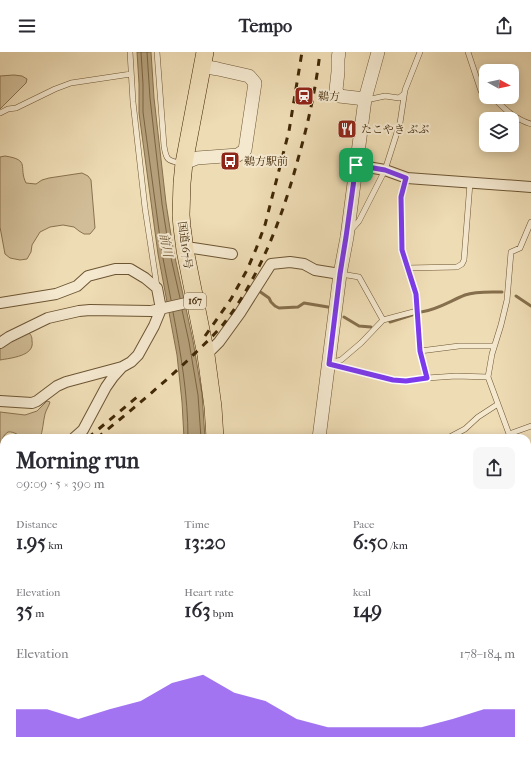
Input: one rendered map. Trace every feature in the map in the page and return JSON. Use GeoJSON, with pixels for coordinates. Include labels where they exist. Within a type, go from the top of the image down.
{"type":"FeatureCollection","features":[{"type":"Feature","properties":{"kind":"highway","name":"国道167号"},"geometry":{"type":"LineString","coordinates":[[203,59],[184,164],[181,215],[191,302],[206,355],[213,407],[215,434]]}},
{"type":"Feature","properties":{"kind":"street"},"geometry":{"type":"LineString","coordinates":[[339,52],[336,90],[339,96],[365,98]]}},
{"type":"Feature","properties":{"kind":"street"},"geometry":{"type":"LineString","coordinates":[[320,434],[365,98],[378,52]]}},
{"type":"Feature","properties":{"kind":"street"},"geometry":{"type":"LineString","coordinates":[[184,164],[198,158],[238,155],[245,150],[255,83],[249,76],[218,69],[203,59]]}},
{"type":"Feature","properties":{"kind":"street"},"geometry":{"type":"LineString","coordinates":[[356,165],[385,170],[406,178],[531,187]]}},
{"type":"Feature","properties":{"kind":"street"},"geometry":{"type":"LineString","coordinates":[[185,250],[193,248],[232,254]]}},
{"type":"Feature","properties":{"kind":"street"},"geometry":{"type":"LineString","coordinates":[[206,355],[220,342],[271,264],[286,261],[304,264],[316,270],[340,274]]}},
{"type":"Feature","properties":{"kind":"street"},"geometry":{"type":"LineString","coordinates":[[0,303],[56,294],[77,286],[88,276],[115,269],[130,269],[145,278],[157,288],[163,309],[138,355],[132,362],[122,367],[66,382],[57,386],[32,403],[0,401]]}},
{"type":"Feature","properties":{"kind":"street"},"geometry":{"type":"LineString","coordinates":[[0,343],[48,318],[79,311],[151,311],[191,302]]}},
{"type":"Feature","properties":{"kind":"street"},"geometry":{"type":"LineString","coordinates":[[78,434],[83,430],[106,387],[122,367]]}},
{"type":"Feature","properties":{"kind":"lane"},"geometry":{"type":"LineString","coordinates":[[130,52],[133,102],[145,208],[157,288]]}},
{"type":"Feature","properties":{"kind":"lane"},"geometry":{"type":"LineString","coordinates":[[157,52],[166,157],[171,161],[184,164]]}},
{"type":"Feature","properties":{"kind":"lane"},"geometry":{"type":"LineString","coordinates":[[346,237],[359,221],[385,170],[400,123],[404,90],[420,52]]}},
{"type":"Feature","properties":{"kind":"lane"},"geometry":{"type":"LineString","coordinates":[[468,52],[479,85]]}},
{"type":"Feature","properties":{"kind":"lane"},"geometry":{"type":"LineString","coordinates":[[0,113],[8,109],[16,108],[71,83],[131,74]]}},
{"type":"Feature","properties":{"kind":"lane"},"geometry":{"type":"LineString","coordinates":[[365,98],[371,99],[385,96],[398,98],[404,94]]}},
{"type":"Feature","properties":{"kind":"lane"},"geometry":{"type":"LineString","coordinates":[[499,104],[510,114],[531,124]]}},
{"type":"Feature","properties":{"kind":"lane"},"geometry":{"type":"LineString","coordinates":[[406,178],[401,197],[402,250],[416,294],[420,351],[427,378]]}},
{"type":"Feature","properties":{"kind":"lane"},"geometry":{"type":"LineString","coordinates":[[407,268],[457,267],[462,264],[464,260],[470,183]]}},
{"type":"Feature","properties":{"kind":"lane"},"geometry":{"type":"LineString","coordinates":[[509,434],[488,377],[494,346],[507,300],[511,252],[520,248],[531,222]]}},
{"type":"Feature","properties":{"kind":"lane"},"geometry":{"type":"LineString","coordinates":[[340,274],[359,277],[383,320]]}},
{"type":"Feature","properties":{"kind":"lane"},"geometry":{"type":"LineString","coordinates":[[329,364],[341,360],[361,343],[383,320],[417,311]]}},
{"type":"Feature","properties":{"kind":"lane"},"geometry":{"type":"LineString","coordinates":[[420,351],[459,346],[494,346]]}},
{"type":"Feature","properties":{"kind":"lane"},"geometry":{"type":"LineString","coordinates":[[329,364],[393,380],[406,381],[456,376],[488,377]]}},
{"type":"Feature","properties":{"kind":"lane"},"geometry":{"type":"LineString","coordinates":[[456,434],[465,429],[478,417],[498,404]]}},
{"type":"Feature","properties":{"kind":"lane"},"geometry":{"type":"LineString","coordinates":[[514,434],[531,426]]}},
{"type":"Feature","properties":{"kind":"shaded area"},"geometry":{"type":"Polygon","coordinates":[[[0,76],[22,76],[27,79],[26,83],[0,109],[0,76]]]}},
{"type":"Feature","properties":{"kind":"shaded area"},"geometry":{"type":"Polygon","coordinates":[[[5,156],[21,162],[26,183],[36,184],[49,178],[82,173],[88,176],[91,180],[95,228],[90,234],[84,234],[74,227],[63,225],[50,227],[40,232],[32,245],[31,252],[27,259],[20,260],[10,258],[5,254],[0,227],[0,157],[5,156]]]}},
{"type":"Feature","properties":{"kind":"shaded area"},"geometry":{"type":"Polygon","coordinates":[[[28,332],[32,339],[32,346],[30,350],[16,357],[0,360],[0,347],[28,332]]]}},
{"type":"Feature","properties":{"kind":"shaded area"},"geometry":{"type":"Polygon","coordinates":[[[47,401],[50,402],[45,414],[41,434],[17,434],[8,432],[5,434],[0,434],[0,412],[25,415],[37,411],[47,401]]]}},
{"type":"Feature","properties":{"kind":"water","name":"前川"},"geometry":{"type":"Polygon","coordinates":[[[137,52],[151,52],[154,98],[166,203],[173,248],[193,341],[202,394],[205,434],[184,434],[177,355],[158,254],[139,113],[137,52]]]}},
{"type":"Feature","properties":{"kind":"waterway"},"geometry":{"type":"LineString","coordinates":[[259,291],[279,308],[298,307],[304,303],[328,307]]}},
{"type":"Feature","properties":{"kind":"waterway"},"geometry":{"type":"LineString","coordinates":[[421,312],[438,307],[469,294],[502,292]]}},
{"type":"Feature","properties":{"kind":"waterway"},"geometry":{"type":"LineString","coordinates":[[516,296],[531,306]]}},
{"type":"Feature","properties":{"kind":"waterway"},"geometry":{"type":"LineString","coordinates":[[390,322],[412,315]]}},
{"type":"Feature","properties":{"kind":"waterway"},"geometry":{"type":"LineString","coordinates":[[344,317],[359,326],[371,327]]}},
{"type":"Feature","properties":{"kind":"railway"},"geometry":{"type":"LineString","coordinates":[[205,336],[231,299],[247,270],[265,225],[289,131],[302,52]]}},
{"type":"Feature","properties":{"kind":"railway"},"geometry":{"type":"LineString","coordinates":[[102,434],[165,381],[212,337],[238,304],[249,285],[260,265],[278,223],[292,180],[311,106],[320,52]]}},
{"type":"Feature","properties":{"kind":"railway"},"geometry":{"type":"LineString","coordinates":[[93,434],[137,397]]}},
{"type":"Feature","properties":{"kind":"place","name":"鵜方"},"geometry":{"type":"Point","coordinates":[304,96]}},
{"type":"Feature","properties":{"kind":"place","name":"たこやき ぶぶ"},"geometry":{"type":"Point","coordinates":[347,129]}},
{"type":"Feature","properties":{"kind":"place","name":"鵜方駅前"},"geometry":{"type":"Point","coordinates":[230,161]}},
{"type":"Feature","properties":{"kind":"route"},"geometry":{"type":"LineString","coordinates":[[356,165],[385,170],[406,178],[401,197],[402,250],[408,273],[416,294],[420,351],[427,378],[406,381],[393,380],[329,364],[340,274],[356,165]]}}]}
